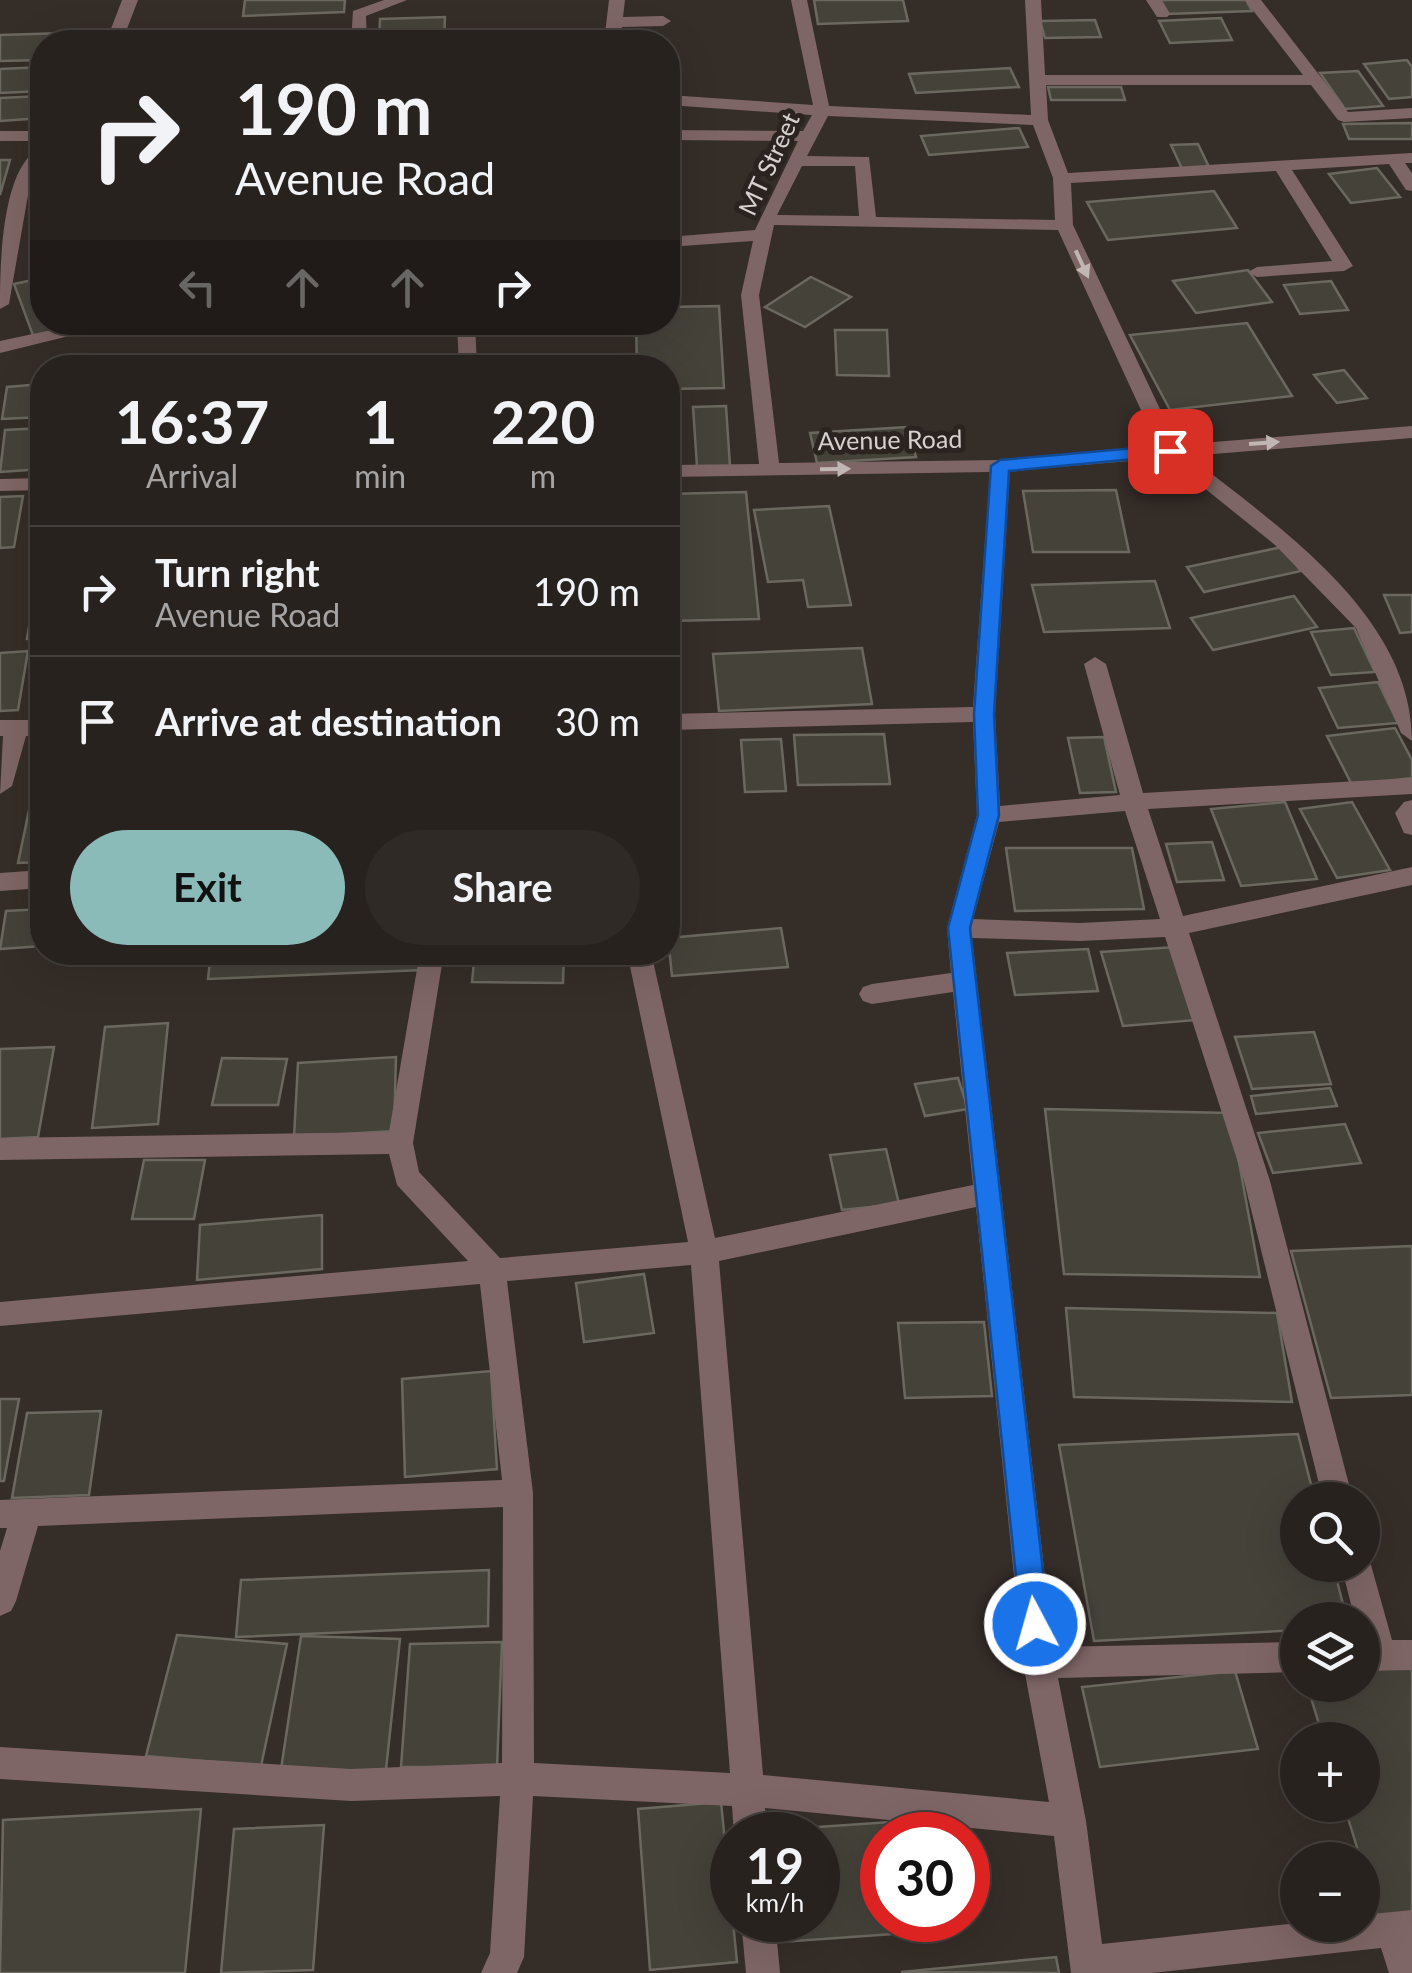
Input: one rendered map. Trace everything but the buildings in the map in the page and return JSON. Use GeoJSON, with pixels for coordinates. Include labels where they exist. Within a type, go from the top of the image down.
{"type":"FeatureCollection","features":[{"type":"Feature","properties":{"kind":"street"},"geometry":{"type":"LineString","coordinates":[[119,30],[130,0]]}},
{"type":"Feature","properties":{"kind":"street"},"geometry":{"type":"LineString","coordinates":[[359,30],[358,14],[399,0]]}},
{"type":"Feature","properties":{"kind":"street"},"geometry":{"type":"LineString","coordinates":[[613,30],[618,0]]}},
{"type":"Feature","properties":{"kind":"street","name":"MT Street"},"geometry":{"type":"LineString","coordinates":[[770,470],[750,295],[764,228],[822,112],[800,0]]}},
{"type":"Feature","properties":{"kind":"street"},"geometry":{"type":"LineString","coordinates":[[1033,0],[1040,120],[1062,178],[1064,226],[1170,451],[1282,540],[1364,625],[1412,732]]}},
{"type":"Feature","properties":{"kind":"street"},"geometry":{"type":"LineString","coordinates":[[1253,0],[1344,117],[1412,112]]}},
{"type":"Feature","properties":{"kind":"street"},"geometry":{"type":"LineString","coordinates":[[614,22],[663,20]]}},
{"type":"Feature","properties":{"kind":"street"},"geometry":{"type":"LineString","coordinates":[[1037,80],[1315,80]]}},
{"type":"Feature","properties":{"kind":"street"},"geometry":{"type":"LineString","coordinates":[[680,101],[822,112],[1040,120]]}},
{"type":"Feature","properties":{"kind":"street"},"geometry":{"type":"LineString","coordinates":[[680,135],[809,136]]}},
{"type":"Feature","properties":{"kind":"street"},"geometry":{"type":"LineString","coordinates":[[0,136],[30,136]]}},
{"type":"Feature","properties":{"kind":"street"},"geometry":{"type":"LineString","coordinates":[[1062,178],[1403,158],[1412,186]]}},
{"type":"Feature","properties":{"kind":"street"},"geometry":{"type":"LineString","coordinates":[[797,160],[862,161],[868,222]]}},
{"type":"Feature","properties":{"kind":"street"},"geometry":{"type":"LineString","coordinates":[[1257,272],[1344,266],[1281,166]]}},
{"type":"Feature","properties":{"kind":"street"},"geometry":{"type":"LineString","coordinates":[[0,304],[22,178],[30,168]]}},
{"type":"Feature","properties":{"kind":"street"},"geometry":{"type":"LineString","coordinates":[[680,240],[764,228],[868,222],[1064,226]]}},
{"type":"Feature","properties":{"kind":"street"},"geometry":{"type":"LineString","coordinates":[[0,347],[56,335]]}},
{"type":"Feature","properties":{"kind":"street","name":"Avenue Road"},"geometry":{"type":"LineString","coordinates":[[680,471],[1000,466],[1412,432]]}},
{"type":"Feature","properties":{"kind":"street"},"geometry":{"type":"LineString","coordinates":[[1000,466],[984,714],[989,815],[959,928],[1039,1662],[1069,1821],[1088,1968],[1402,1929],[1406,1973]]}},
{"type":"Feature","properties":{"kind":"street"},"geometry":{"type":"LineString","coordinates":[[0,485],[30,484]]}},
{"type":"Feature","properties":{"kind":"street"},"geometry":{"type":"LineString","coordinates":[[1095,664],[1134,802],[1257,1181],[1333,1482]]}},
{"type":"Feature","properties":{"kind":"street"},"geometry":{"type":"LineString","coordinates":[[680,722],[984,714]]}},
{"type":"Feature","properties":{"kind":"street"},"geometry":{"type":"LineString","coordinates":[[0,786],[8,728]]}},
{"type":"Feature","properties":{"kind":"street"},"geometry":{"type":"LineString","coordinates":[[989,815],[1134,802],[1412,786]]}},
{"type":"Feature","properties":{"kind":"street"},"geometry":{"type":"LineString","coordinates":[[1412,808],[1407,813],[1412,827]]}},
{"type":"Feature","properties":{"kind":"street"},"geometry":{"type":"LineString","coordinates":[[959,928],[1080,932],[1175,927],[1412,876]]}},
{"type":"Feature","properties":{"kind":"street"},"geometry":{"type":"LineString","coordinates":[[0,882],[30,880]]}},
{"type":"Feature","properties":{"kind":"street"},"geometry":{"type":"LineString","coordinates":[[430,965],[400,1143],[406,1177],[492,1268],[518,1494],[518,1779],[507,1956],[498,1973]]}},
{"type":"Feature","properties":{"kind":"street"},"geometry":{"type":"LineString","coordinates":[[643,965],[704,1252],[749,1812]]}},
{"type":"Feature","properties":{"kind":"street"},"geometry":{"type":"LineString","coordinates":[[872,994],[965,981]]}},
{"type":"Feature","properties":{"kind":"street"},"geometry":{"type":"LineString","coordinates":[[0,1149],[400,1143]]}},
{"type":"Feature","properties":{"kind":"street"},"geometry":{"type":"LineString","coordinates":[[0,1314],[704,1252],[988,1193]]}},
{"type":"Feature","properties":{"kind":"street"},"geometry":{"type":"LineString","coordinates":[[0,1600],[14,1514],[518,1494]]}},
{"type":"Feature","properties":{"kind":"street"},"geometry":{"type":"LineString","coordinates":[[1361,1582],[1385,1656]]}},
{"type":"Feature","properties":{"kind":"street"},"geometry":{"type":"LineString","coordinates":[[1039,1662],[1280,1657]]}},
{"type":"Feature","properties":{"kind":"street"},"geometry":{"type":"LineString","coordinates":[[0,1763],[350,1786],[518,1779],[747,1790],[1069,1821]]}},
{"type":"Feature","properties":{"kind":"street"},"geometry":{"type":"LineString","coordinates":[[760,1942],[763,1973]]}},
{"type":"Feature","properties":{"kind":"route"},"geometry":{"type":"LineString","coordinates":[[1035,1624],[959,928],[989,815],[984,714],[1000,466],[1170,451]]}}]}
